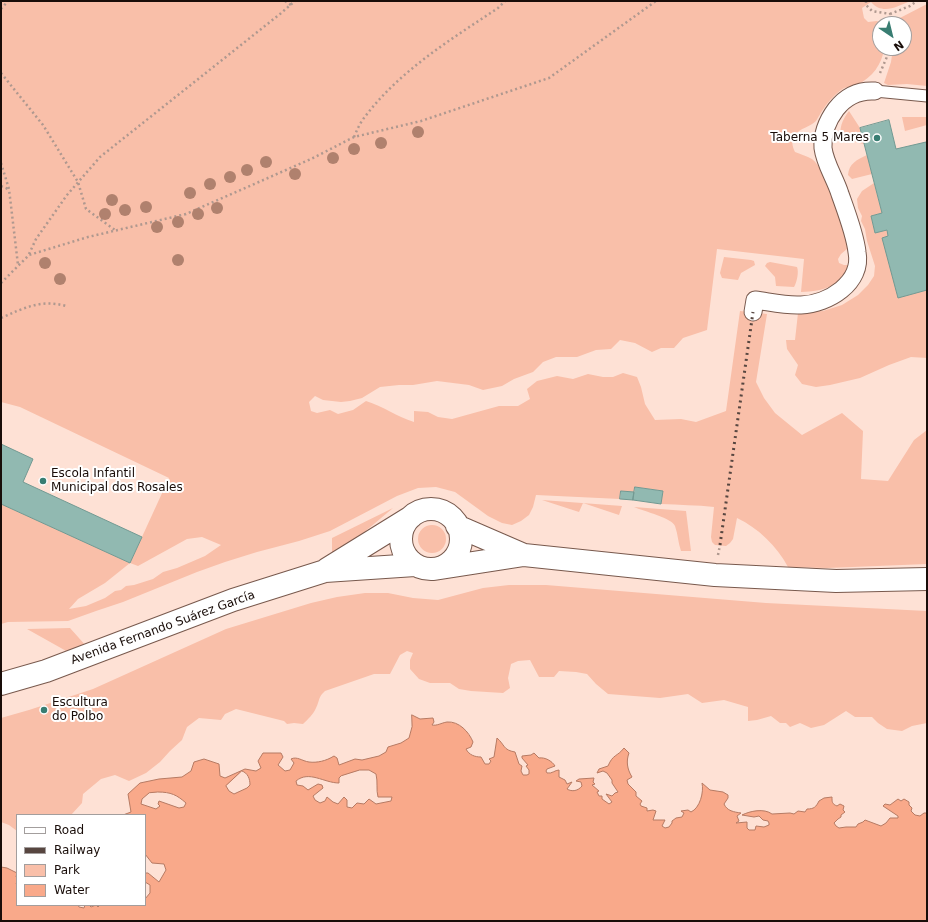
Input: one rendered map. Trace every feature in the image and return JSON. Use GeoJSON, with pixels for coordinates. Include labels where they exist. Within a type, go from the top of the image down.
{"type":"FeatureCollection","features":[{"type":"Feature","properties":{"kind":"street"},"geometry":{"type":"LineString","coordinates":[[753,312],[755,300],[799,305],[811,304],[828,298],[842,289],[851,280],[857,268],[858,252],[840,192],[826,161],[823,148],[823,138],[826,125],[844,100],[856,94],[867,91],[875,91]]}},
{"type":"Feature","properties":{"kind":"street","name":"Avenida Fernando Suárez García"},"geometry":{"type":"LineString","coordinates":[[1,684],[46,671],[233,600],[325,571],[419,512],[437,510],[452,518],[458,526]]}},
{"type":"Feature","properties":{"kind":"street"},"geometry":{"type":"LineString","coordinates":[[411,517],[405,524],[400,542],[408,559],[424,567],[444,567],[451,561],[457,553],[460,545],[458,526]]}},
{"type":"Feature","properties":{"kind":"street"},"geometry":{"type":"LineString","coordinates":[[458,526],[524,555],[714,575],[836,581],[927,579]]}},
{"type":"Feature","properties":{"kind":"street","name":"Avenida Fernando Suárez García"},"geometry":{"type":"LineString","coordinates":[[325,571],[424,567],[524,555]]}},
{"type":"Feature","properties":{"kind":"lane"},"geometry":{"type":"LineString","coordinates":[[875,91],[927,96]]}},
{"type":"Feature","properties":{"kind":"path"},"geometry":{"type":"LineString","coordinates":[[1,9],[8,1]]}},
{"type":"Feature","properties":{"kind":"path"},"geometry":{"type":"LineString","coordinates":[[285,1],[291,5]]}},
{"type":"Feature","properties":{"kind":"path"},"geometry":{"type":"LineString","coordinates":[[1,283],[29,255],[36,239],[78,182],[100,157],[295,1]]}},
{"type":"Feature","properties":{"kind":"path"},"geometry":{"type":"LineString","coordinates":[[354,137],[363,119],[384,95],[431,53],[498,8],[505,1]]}},
{"type":"Feature","properties":{"kind":"path"},"geometry":{"type":"LineString","coordinates":[[29,255],[116,230],[186,214],[311,159],[354,137],[421,121],[549,78],[656,1]]}},
{"type":"Feature","properties":{"kind":"path"},"geometry":{"type":"LineString","coordinates":[[866,1],[866,5],[872,11],[890,14],[910,6],[917,1]]}},
{"type":"Feature","properties":{"kind":"path"},"geometry":{"type":"LineString","coordinates":[[875,91],[881,70],[887,56]]}},
{"type":"Feature","properties":{"kind":"path"},"geometry":{"type":"LineString","coordinates":[[1,73],[43,125],[78,182],[86,208],[116,230]]}},
{"type":"Feature","properties":{"kind":"path"},"geometry":{"type":"LineString","coordinates":[[1,163],[9,189],[18,266]]}},
{"type":"Feature","properties":{"kind":"path"},"geometry":{"type":"LineString","coordinates":[[1,186],[9,189]]}},
{"type":"Feature","properties":{"kind":"path"},"geometry":{"type":"LineString","coordinates":[[1,318],[30,305],[55,303],[66,306]]}},
{"type":"Feature","properties":{"kind":"green space"},"geometry":{"type":"Polygon","coordinates":[[[1,1],[910,1],[890,9],[880,8],[871,2],[862,8],[864,18],[868,22],[872,22],[872,56],[883,56],[879,65],[868,78],[856,85],[838,92],[826,105],[816,121],[795,135],[792,141],[795,152],[812,159],[818,165],[833,197],[848,241],[847,249],[838,259],[839,263],[850,265],[836,283],[824,289],[801,292],[804,259],[717,249],[707,330],[683,338],[674,348],[661,348],[652,352],[635,343],[620,340],[611,349],[596,350],[577,357],[556,357],[543,362],[533,372],[514,379],[502,386],[483,390],[469,385],[437,381],[413,385],[380,387],[362,398],[350,401],[341,402],[323,400],[315,396],[309,402],[311,411],[317,413],[330,410],[338,414],[353,410],[366,401],[414,422],[414,411],[428,412],[438,417],[452,419],[499,406],[518,406],[530,399],[527,389],[537,381],[557,376],[573,379],[588,374],[613,377],[623,373],[637,377],[645,404],[655,420],[681,419],[696,422],[726,411],[740,311],[767,314],[756,382],[764,398],[775,413],[802,435],[842,413],[863,431],[861,479],[888,481],[914,440],[927,430],[927,564],[827,568],[788,567],[784,559],[766,538],[745,522],[737,518],[733,539],[730,543],[726,546],[715,545],[712,542],[711,537],[714,507],[661,504],[663,491],[635,487],[634,492],[621,491],[620,499],[536,495],[529,515],[512,525],[502,523],[488,516],[455,492],[436,487],[418,488],[397,496],[330,531],[225,562],[123,602],[68,621],[8,622],[1,624],[1,504],[130,563],[169,478],[20,407],[1,402],[1,1]],[[202,537],[187,539],[138,566],[130,563],[105,583],[78,599],[69,609],[86,606],[105,598],[115,591],[121,590],[126,586],[153,579],[163,572],[177,568],[205,556],[221,545],[202,537]]]}},
{"type":"Feature","properties":{"kind":"green space"},"geometry":{"type":"Polygon","coordinates":[[[927,4],[927,86],[907,84],[888,85],[884,83],[892,56],[912,56],[912,16],[904,16],[927,4]]]}},
{"type":"Feature","properties":{"kind":"green space"},"geometry":{"type":"Polygon","coordinates":[[[849,111],[860,128],[864,144],[841,139],[840,131],[842,124],[849,111]]]}},
{"type":"Feature","properties":{"kind":"green space"},"geometry":{"type":"Polygon","coordinates":[[[902,117],[927,117],[927,125],[905,131],[902,117]]]}},
{"type":"Feature","properties":{"kind":"green space"},"geometry":{"type":"Polygon","coordinates":[[[867,155],[872,174],[852,179],[848,175],[850,168],[857,160],[867,155]]]}},
{"type":"Feature","properties":{"kind":"green space"},"geometry":{"type":"Polygon","coordinates":[[[874,183],[882,213],[871,216],[875,233],[887,230],[888,236],[883,238],[898,297],[927,290],[927,358],[911,357],[860,378],[830,385],[816,387],[802,384],[795,375],[798,365],[787,349],[786,340],[795,340],[798,313],[823,311],[842,305],[858,295],[868,285],[874,276],[875,266],[867,241],[865,229],[861,221],[862,216],[858,208],[857,199],[862,191],[874,183]]]}},
{"type":"Feature","properties":{"kind":"green space"},"geometry":{"type":"Polygon","coordinates":[[[724,257],[751,260],[754,261],[755,265],[741,273],[738,280],[722,278],[720,273],[724,257]]]}},
{"type":"Feature","properties":{"kind":"green space"},"geometry":{"type":"Polygon","coordinates":[[[770,262],[797,267],[798,272],[794,287],[776,286],[775,277],[765,266],[770,262]]]}},
{"type":"Feature","properties":{"kind":"green space"},"geometry":{"type":"Polygon","coordinates":[[[542,500],[583,503],[579,512],[542,500]]]}},
{"type":"Feature","properties":{"kind":"green space"},"geometry":{"type":"Polygon","coordinates":[[[583,503],[622,506],[619,515],[583,503]]]}},
{"type":"Feature","properties":{"kind":"green space"},"geometry":{"type":"Polygon","coordinates":[[[634,507],[686,511],[691,551],[681,551],[676,529],[673,523],[669,520],[634,507]]]}},
{"type":"Feature","properties":{"kind":"green space"},"geometry":{"type":"Polygon","coordinates":[[[393,508],[362,534],[332,554],[332,538],[393,508]]]}},
{"type":"Feature","properties":{"kind":"green space"},"geometry":{"type":"Polygon","coordinates":[[[432,525],[442,529],[446,539],[442,549],[432,553],[422,549],[418,539],[422,529],[432,525]]]}},
{"type":"Feature","properties":{"kind":"green space"},"geometry":{"type":"Polygon","coordinates":[[[509,585],[546,585],[766,603],[927,611],[927,723],[912,726],[902,731],[887,729],[872,717],[855,717],[846,711],[824,725],[811,728],[800,723],[790,727],[786,723],[780,723],[771,716],[748,721],[748,707],[724,700],[702,703],[688,694],[660,698],[608,694],[587,674],[576,672],[559,671],[554,677],[539,677],[530,660],[518,661],[511,664],[508,678],[510,688],[503,693],[471,691],[459,689],[450,683],[430,683],[419,679],[410,669],[410,660],[413,653],[407,651],[400,655],[390,674],[374,674],[325,691],[320,697],[313,713],[303,724],[287,724],[284,721],[236,709],[225,714],[221,720],[199,718],[187,727],[182,740],[160,762],[146,773],[129,781],[115,775],[101,779],[83,794],[82,803],[72,814],[16,814],[16,830],[9,825],[1,822],[1,718],[93,689],[226,629],[311,603],[365,593],[388,593],[413,598],[438,600],[483,588],[509,585]]]}},
{"type":"Feature","properties":{"kind":"green space"},"geometry":{"type":"Polygon","coordinates":[[[70,628],[87,647],[68,652],[27,629],[70,628]]]}},
{"type":"Feature","properties":{"kind":"water"},"geometry":{"type":"Polygon","coordinates":[[[412,715],[420,719],[433,718],[434,722],[432,725],[447,722],[456,723],[466,731],[473,742],[471,747],[466,749],[467,751],[472,755],[481,757],[485,764],[489,764],[491,761],[489,759],[494,757],[497,738],[506,749],[515,752],[519,764],[522,766],[521,771],[523,775],[529,774],[529,770],[526,766],[528,765],[522,756],[531,755],[534,753],[539,758],[544,758],[554,764],[555,766],[547,769],[547,773],[559,770],[559,777],[565,780],[567,784],[572,782],[567,789],[569,790],[577,790],[582,786],[581,782],[576,781],[579,779],[594,778],[593,782],[595,784],[592,785],[599,791],[597,792],[599,796],[602,796],[602,799],[609,804],[612,802],[606,794],[612,796],[618,792],[607,773],[603,771],[597,773],[599,769],[608,766],[613,757],[624,748],[629,753],[628,765],[632,777],[627,780],[628,784],[636,792],[636,796],[642,801],[640,804],[641,806],[647,808],[647,811],[656,811],[653,820],[665,820],[662,826],[665,828],[669,827],[672,821],[676,818],[682,817],[684,813],[681,811],[688,810],[691,812],[697,807],[702,795],[702,783],[710,790],[723,792],[728,795],[728,798],[724,804],[725,806],[731,811],[741,813],[737,816],[739,821],[736,823],[747,822],[747,828],[749,830],[755,830],[756,826],[764,827],[769,825],[769,823],[759,816],[754,817],[742,815],[753,811],[765,811],[772,814],[794,814],[798,811],[805,812],[807,809],[811,809],[817,805],[819,801],[824,798],[832,797],[832,802],[834,804],[837,806],[840,804],[844,806],[843,810],[845,812],[834,823],[839,828],[856,827],[865,820],[881,826],[890,818],[898,818],[898,816],[883,806],[885,804],[890,805],[898,799],[901,801],[904,799],[909,802],[909,805],[912,808],[911,811],[915,815],[920,816],[927,813],[927,921],[1,921],[1,867],[16,872],[16,906],[78,906],[84,908],[85,906],[146,906],[146,898],[150,893],[150,885],[146,883],[146,873],[159,882],[166,870],[164,864],[152,863],[146,855],[146,814],[126,814],[131,812],[128,794],[140,783],[159,779],[182,777],[191,771],[194,762],[204,759],[219,764],[220,776],[225,778],[245,769],[256,771],[261,768],[258,761],[263,753],[281,753],[283,757],[278,765],[285,771],[290,770],[294,763],[291,759],[293,758],[315,762],[334,756],[337,758],[339,765],[355,759],[362,760],[379,756],[386,752],[388,747],[401,743],[409,738],[412,727],[412,715]],[[360,770],[341,776],[339,778],[339,783],[311,777],[301,778],[296,781],[297,785],[303,786],[308,790],[318,784],[322,785],[323,788],[313,796],[315,800],[320,803],[325,801],[327,797],[338,804],[344,797],[347,800],[347,807],[352,808],[357,803],[364,804],[369,799],[376,804],[391,801],[392,797],[378,797],[376,774],[369,770],[360,770]],[[242,771],[226,786],[229,791],[234,794],[250,785],[250,781],[246,773],[242,771]],[[149,793],[142,799],[141,804],[156,809],[160,806],[158,804],[159,801],[179,808],[184,807],[186,803],[170,793],[149,793]]]}},
{"type":"Feature","properties":{"kind":"building"},"geometry":{"type":"Polygon","coordinates":[[[889,120],[896,149],[926,142],[927,146],[927,290],[898,298],[882,238],[888,236],[887,230],[875,233],[871,216],[882,213],[860,128],[889,120]]]}},
{"type":"Feature","properties":{"kind":"building"},"geometry":{"type":"Polygon","coordinates":[[[1,444],[33,459],[23,482],[142,537],[130,563],[1,504],[1,444]]]}},
{"type":"Feature","properties":{"kind":"building"},"geometry":{"type":"Polygon","coordinates":[[[635,487],[663,491],[661,504],[633,500],[635,487]]]}},
{"type":"Feature","properties":{"kind":"building"},"geometry":{"type":"Polygon","coordinates":[[[621,491],[634,492],[633,500],[620,499],[621,491]]]}},
{"type":"Feature","properties":{"kind":"railway"},"geometry":{"type":"LineString","coordinates":[[720,545],[753,312]]}},
{"type":"Feature","properties":{"kind":"place","name":"Taberna 5 Mares"},"geometry":{"type":"Point","coordinates":[877,138]}},
{"type":"Feature","properties":{"kind":"place","name":"Escola Infantil Municipal dos Rosales"},"geometry":{"type":"Point","coordinates":[43,481]}},
{"type":"Feature","properties":{"kind":"place","name":"Escultura do Polbo"},"geometry":{"type":"Point","coordinates":[44,710]}}]}
